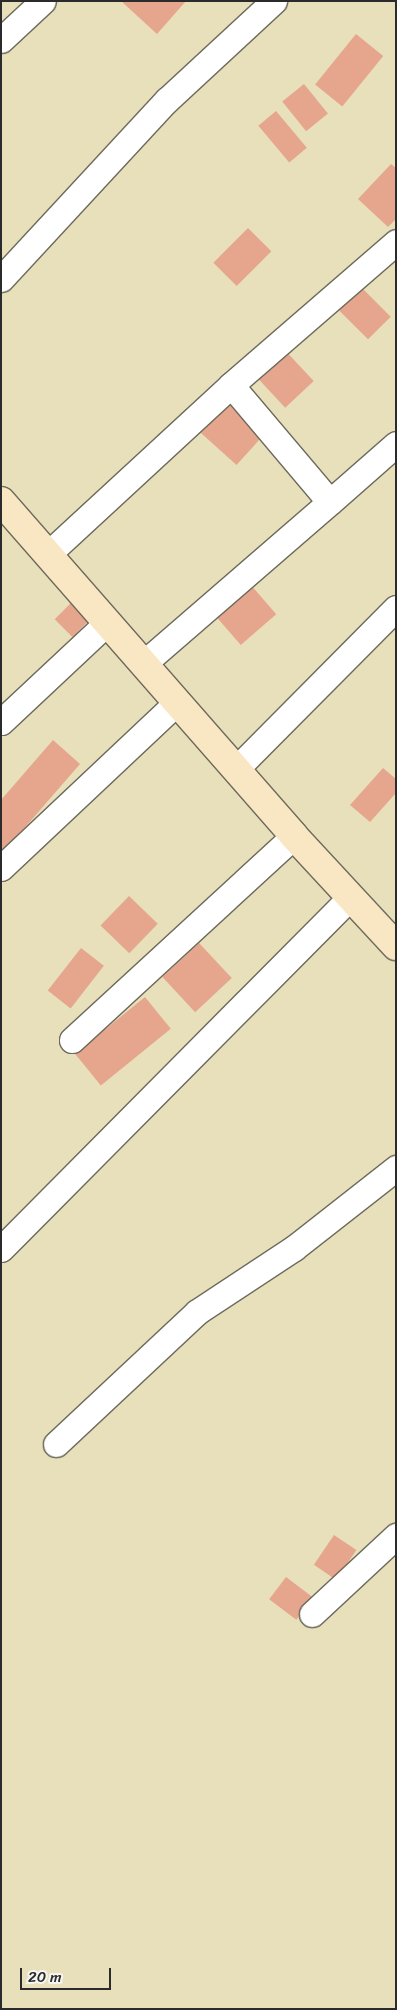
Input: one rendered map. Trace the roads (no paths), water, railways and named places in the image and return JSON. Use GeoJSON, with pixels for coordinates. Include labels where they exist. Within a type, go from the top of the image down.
{"type":"FeatureCollection","features":[{"type":"Feature","properties":{"kind":"main road"},"geometry":{"type":"LineString","coordinates":[[1,500],[294,836],[350,898],[394,942]]}},
{"type":"Feature","properties":{"kind":"street"},"geometry":{"type":"LineString","coordinates":[[1,40],[43,1]]}},
{"type":"Feature","properties":{"kind":"street"},"geometry":{"type":"LineString","coordinates":[[1,279],[166,100],[274,1]]}},
{"type":"Feature","properties":{"kind":"street"},"geometry":{"type":"LineString","coordinates":[[48,554],[231,385],[396,242]]}},
{"type":"Feature","properties":{"kind":"street"},"geometry":{"type":"LineString","coordinates":[[231,385],[330,502]]}},
{"type":"Feature","properties":{"kind":"street"},"geometry":{"type":"LineString","coordinates":[[144,663],[396,444]]}},
{"type":"Feature","properties":{"kind":"street"},"geometry":{"type":"LineString","coordinates":[[236,769],[396,608]]}},
{"type":"Feature","properties":{"kind":"street"},"geometry":{"type":"LineString","coordinates":[[1,722],[108,622]]}},
{"type":"Feature","properties":{"kind":"street"},"geometry":{"type":"LineString","coordinates":[[1,868],[177,702]]}},
{"type":"Feature","properties":{"kind":"street"},"geometry":{"type":"LineString","coordinates":[[72,1040],[294,836]]}},
{"type":"Feature","properties":{"kind":"street"},"geometry":{"type":"LineString","coordinates":[[1,1249],[350,898]]}},
{"type":"Feature","properties":{"kind":"street"},"geometry":{"type":"LineString","coordinates":[[56,1444],[197,1312],[294,1248],[396,1168]]}},
{"type":"Feature","properties":{"kind":"street"},"geometry":{"type":"LineString","coordinates":[[312,1614],[396,1536]]}}]}
